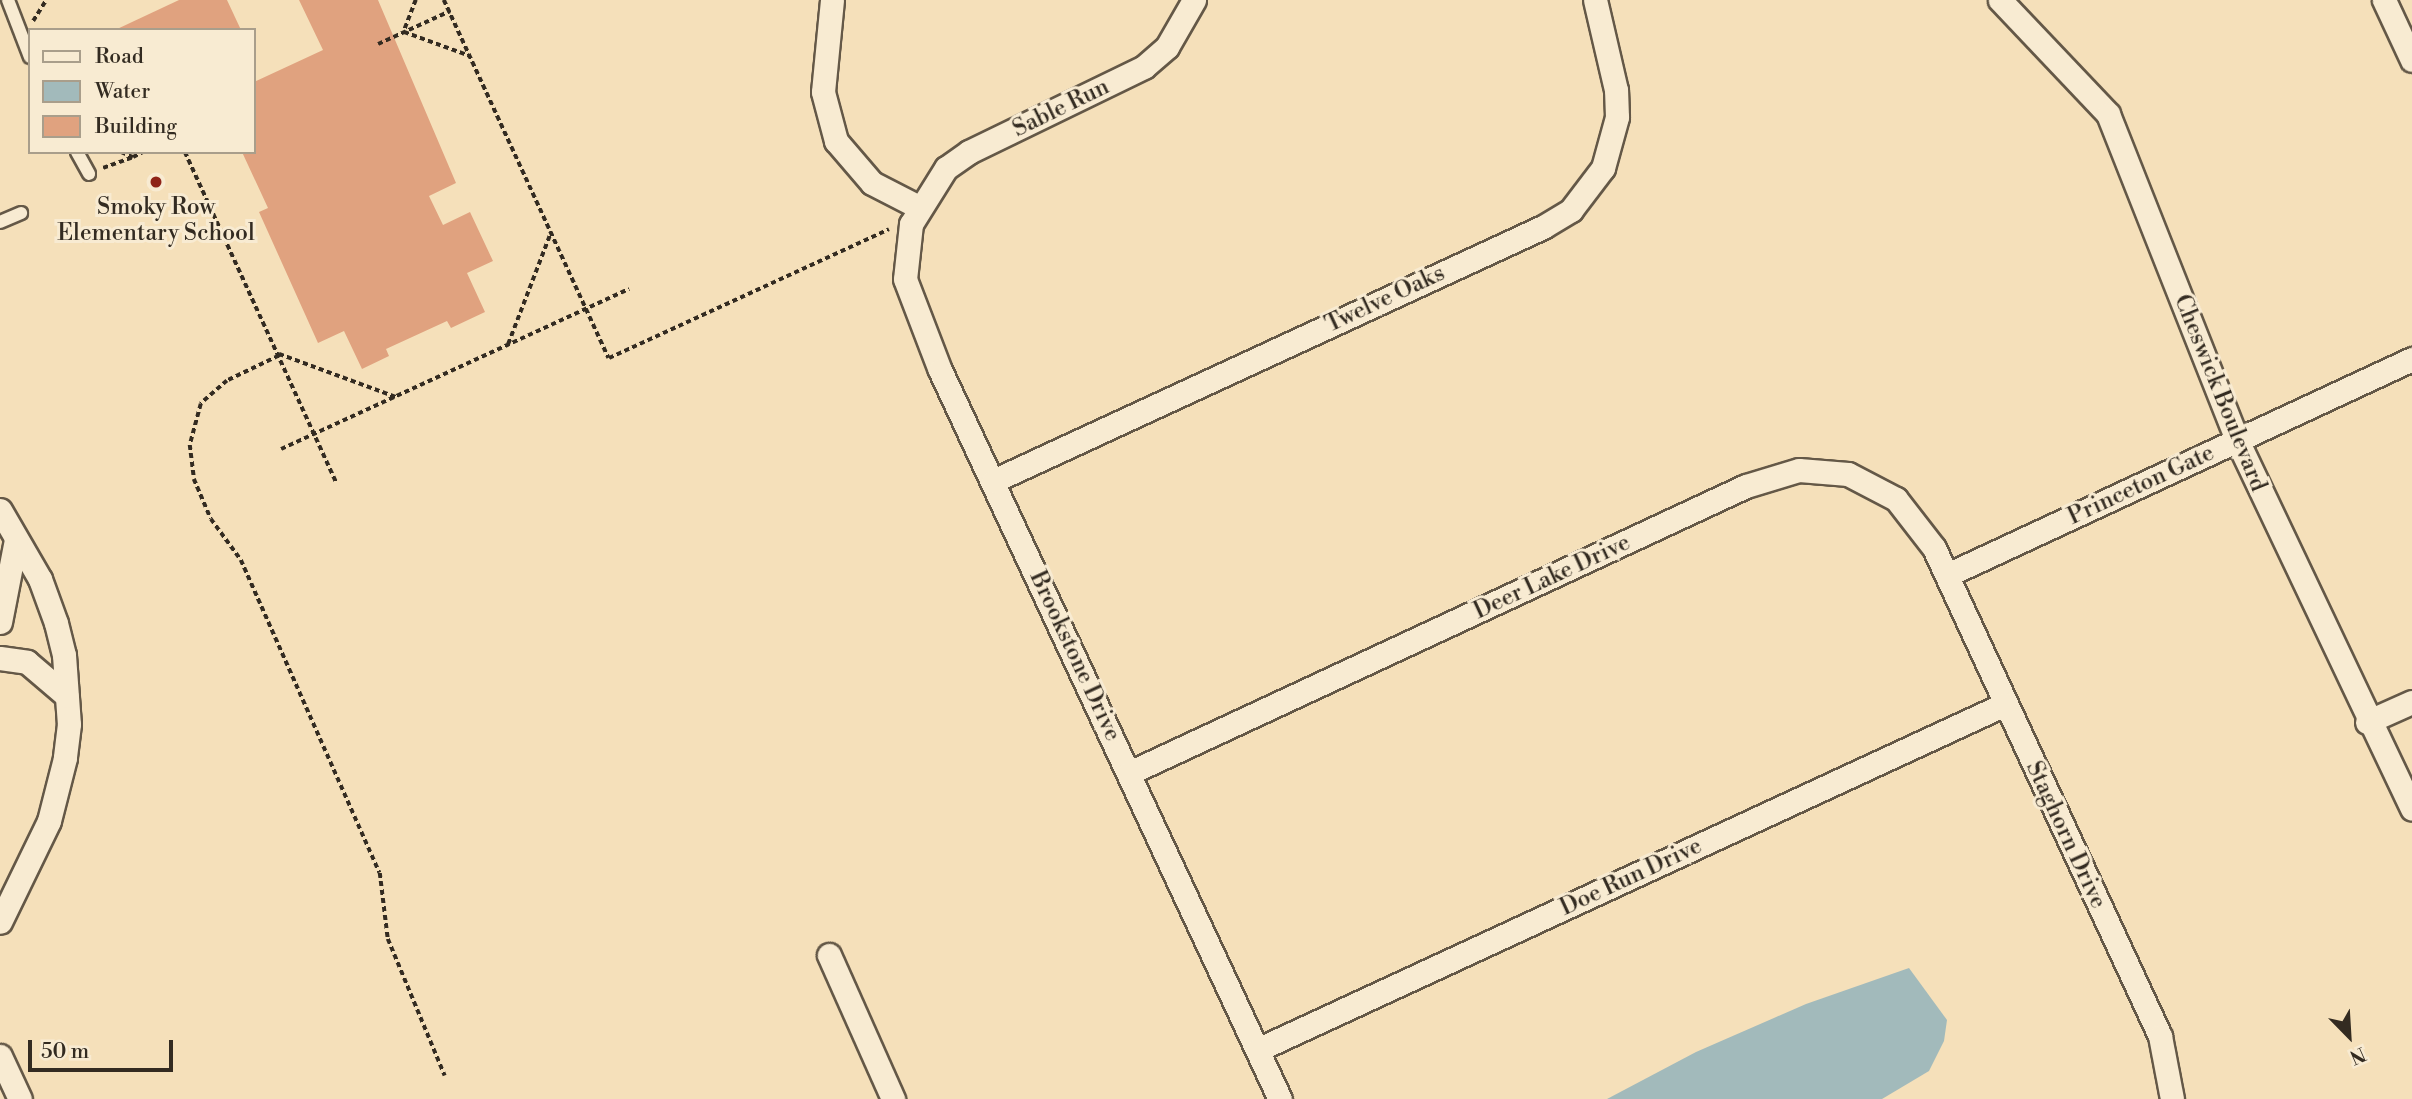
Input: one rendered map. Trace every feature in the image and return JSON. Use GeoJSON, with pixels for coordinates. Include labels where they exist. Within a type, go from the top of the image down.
{"type":"FeatureCollection","features":[{"type":"Feature","properties":{"kind":"street"},"geometry":{"type":"LineString","coordinates":[[832,0],[822,63],[828,120],[836,141],[860,171],[913,205]]}},
{"type":"Feature","properties":{"kind":"street","name":"Sable Run"},"geometry":{"type":"LineString","coordinates":[[913,205],[946,169],[969,152],[1144,66],[1167,47],[1194,0]]}},
{"type":"Feature","properties":{"kind":"street","name":"Twelve Oaks"},"geometry":{"type":"LineString","coordinates":[[993,481],[1543,227],[1571,210],[1603,168],[1616,117],[1616,90],[1595,0]]}},
{"type":"Feature","properties":{"kind":"street","name":"Cheswick Boulevard"},"geometry":{"type":"LineString","coordinates":[[2000,0],[2108,114],[2237,440],[2367,722],[2412,809]]}},
{"type":"Feature","properties":{"kind":"street"},"geometry":{"type":"LineString","coordinates":[[2384,0],[2412,60]]}},
{"type":"Feature","properties":{"kind":"street","name":"Brookstone Drive"},"geometry":{"type":"LineString","coordinates":[[913,205],[905,256],[910,299],[1280,1099]]}},
{"type":"Feature","properties":{"kind":"street","name":"Princeton Gate"},"geometry":{"type":"LineString","coordinates":[[1947,575],[2412,359]]}},
{"type":"Feature","properties":{"kind":"street","name":"Deer Lake Drive"},"geometry":{"type":"LineString","coordinates":[[1129,773],[1775,475],[1821,470],[1848,474],[1872,484],[1910,513],[1947,575]]}},
{"type":"Feature","properties":{"kind":"street"},"geometry":{"type":"LineString","coordinates":[[0,510],[40,579],[56,623],[69,724],[58,793],[8,895],[0,922]]}},
{"type":"Feature","properties":{"kind":"street"},"geometry":{"type":"LineString","coordinates":[[0,622],[16,540]]}},
{"type":"Feature","properties":{"kind":"street","name":"Staghorn Drive"},"geometry":{"type":"LineString","coordinates":[[1947,575],[2160,1036],[2172,1099]]}},
{"type":"Feature","properties":{"kind":"street"},"geometry":{"type":"LineString","coordinates":[[0,658],[27,662],[67,696]]}},
{"type":"Feature","properties":{"kind":"street"},"geometry":{"type":"LineString","coordinates":[[2367,722],[2412,702]]}},
{"type":"Feature","properties":{"kind":"street","name":"Doe Run Drive"},"geometry":{"type":"LineString","coordinates":[[1257,1050],[2006,704]]}},
{"type":"Feature","properties":{"kind":"street"},"geometry":{"type":"LineString","coordinates":[[829,956],[893,1099]]}},
{"type":"Feature","properties":{"kind":"street"},"geometry":{"type":"LineString","coordinates":[[0,1056],[10,1089]]}},
{"type":"Feature","properties":{"kind":"lane"},"geometry":{"type":"LineString","coordinates":[[8,0],[28,52]]}},
{"type":"Feature","properties":{"kind":"lane"},"geometry":{"type":"LineString","coordinates":[[79,154],[92,169]]}},
{"type":"Feature","properties":{"kind":"lane"},"geometry":{"type":"LineString","coordinates":[[0,222],[21,214]]}},
{"type":"Feature","properties":{"kind":"path"},"geometry":{"type":"LineString","coordinates":[[31,28],[34,14],[46,0]]}},
{"type":"Feature","properties":{"kind":"path"},"geometry":{"type":"LineString","coordinates":[[404,32],[416,0]]}},
{"type":"Feature","properties":{"kind":"path"},"geometry":{"type":"LineString","coordinates":[[444,0],[609,358],[892,228],[913,205]]}},
{"type":"Feature","properties":{"kind":"path"},"geometry":{"type":"LineString","coordinates":[[378,44],[450,12]]}},
{"type":"Feature","properties":{"kind":"path"},"geometry":{"type":"LineString","coordinates":[[404,32],[470,56]]}},
{"type":"Feature","properties":{"kind":"path"},"geometry":{"type":"LineString","coordinates":[[126,154],[133,157]]}},
{"type":"Feature","properties":{"kind":"path"},"geometry":{"type":"LineString","coordinates":[[92,169],[103,169],[139,154]]}},
{"type":"Feature","properties":{"kind":"path"},"geometry":{"type":"LineString","coordinates":[[187,154],[336,482]]}},
{"type":"Feature","properties":{"kind":"path"},"geometry":{"type":"LineString","coordinates":[[508,345],[551,232]]}},
{"type":"Feature","properties":{"kind":"path"},"geometry":{"type":"LineString","coordinates":[[281,449],[629,289]]}},
{"type":"Feature","properties":{"kind":"path"},"geometry":{"type":"LineString","coordinates":[[396,397],[278,354],[227,381],[201,404],[190,445],[194,479],[211,519],[241,560],[380,873],[388,939],[445,1076]]}},
{"type":"Feature","properties":{"kind":"water"},"geometry":{"type":"Polygon","coordinates":[[[1909,968],[1947,1020],[1944,1041],[1929,1071],[1882,1099],[1607,1099],[1696,1052],[1806,1004],[1909,968]]]}},
{"type":"Feature","properties":{"kind":"building"},"geometry":{"type":"Polygon","coordinates":[[[179,0],[227,0],[240,28],[119,28],[179,0]]]}},
{"type":"Feature","properties":{"kind":"building"},"geometry":{"type":"Polygon","coordinates":[[[299,0],[378,0],[456,183],[429,196],[443,225],[470,212],[493,261],[467,273],[485,312],[451,328],[447,321],[386,349],[389,356],[362,369],[344,331],[318,343],[259,212],[268,208],[243,154],[256,154],[256,81],[323,50],[299,0]]]}},
{"type":"Feature","properties":{"kind":"place","name":"Smoky Row Elementary School"},"geometry":{"type":"Point","coordinates":[156,182]}}]}
